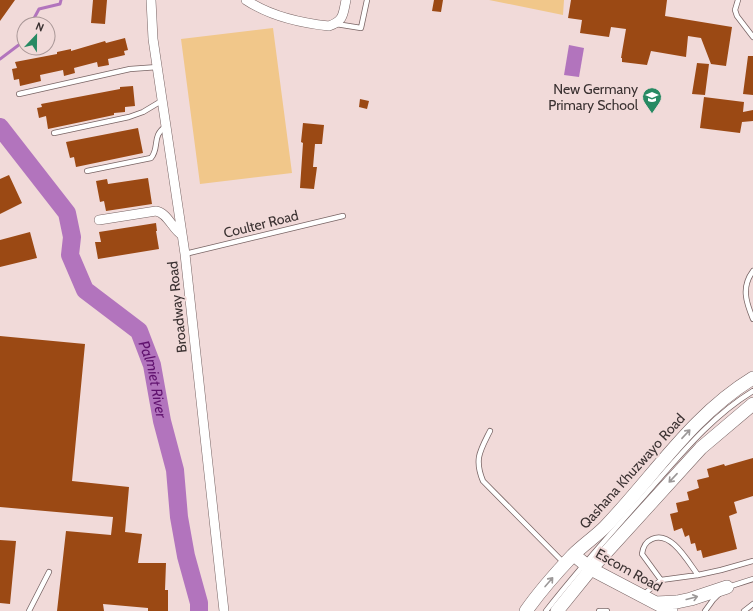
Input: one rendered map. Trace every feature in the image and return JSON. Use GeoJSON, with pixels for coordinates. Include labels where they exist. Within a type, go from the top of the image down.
{"type":"FeatureCollection","features":[{"type":"Feature","properties":{"kind":"main road","name":"Qashana Khuzwayo Road"},"geometry":{"type":"LineString","coordinates":[[526,611],[547,583],[570,559],[605,527],[706,414],[727,396],[753,378]]}},
{"type":"Feature","properties":{"kind":"main road"},"geometry":{"type":"LineString","coordinates":[[557,611],[588,566],[701,448],[753,404]]}},
{"type":"Feature","properties":{"kind":"main road","name":"Escom Road"},"geometry":{"type":"LineString","coordinates":[[570,559],[588,566],[671,611]]}},
{"type":"Feature","properties":{"kind":"main road"},"geometry":{"type":"LineString","coordinates":[[656,603],[677,602],[691,599],[727,587]]}},
{"type":"Feature","properties":{"kind":"street","name":"Broadway Road"},"geometry":{"type":"LineString","coordinates":[[151,0],[153,39],[185,254],[224,611]]}},
{"type":"Feature","properties":{"kind":"street"},"geometry":{"type":"LineString","coordinates":[[246,0],[269,12],[283,17],[329,26],[343,16],[346,0]]}},
{"type":"Feature","properties":{"kind":"street"},"geometry":{"type":"LineString","coordinates":[[99,220],[156,211],[163,214],[175,230],[182,235]]}},
{"type":"Feature","properties":{"kind":"lane"},"geometry":{"type":"LineString","coordinates":[[335,23],[361,28],[367,0]]}},
{"type":"Feature","properties":{"kind":"lane"},"geometry":{"type":"LineString","coordinates":[[738,0],[735,10],[737,16],[753,37]]}},
{"type":"Feature","properties":{"kind":"lane"},"geometry":{"type":"LineString","coordinates":[[19,94],[130,69],[158,67]]}},
{"type":"Feature","properties":{"kind":"lane"},"geometry":{"type":"LineString","coordinates":[[54,133],[130,118],[163,100]]}},
{"type":"Feature","properties":{"kind":"lane"},"geometry":{"type":"LineString","coordinates":[[87,171],[151,158],[155,151],[158,132],[167,125]]}},
{"type":"Feature","properties":{"kind":"lane","name":"Coulter Road"},"geometry":{"type":"LineString","coordinates":[[185,254],[343,216]]}},
{"type":"Feature","properties":{"kind":"lane"},"geometry":{"type":"LineString","coordinates":[[753,271],[746,283],[745,292],[747,304],[753,319]]}},
{"type":"Feature","properties":{"kind":"lane"},"geometry":{"type":"LineString","coordinates":[[546,611],[588,566],[684,450],[722,414],[753,391]]}},
{"type":"Feature","properties":{"kind":"lane"},"geometry":{"type":"LineString","coordinates":[[490,431],[480,450],[478,460],[478,466],[483,481],[570,559]]}},
{"type":"Feature","properties":{"kind":"lane"},"geometry":{"type":"LineString","coordinates":[[661,580],[642,554],[645,543],[650,539],[657,537],[664,537],[673,542],[698,575]]}},
{"type":"Feature","properties":{"kind":"lane"},"geometry":{"type":"LineString","coordinates":[[641,596],[661,580],[721,570],[753,560]]}},
{"type":"Feature","properties":{"kind":"lane"},"geometry":{"type":"LineString","coordinates":[[29,611],[49,572]]}},
{"type":"Feature","properties":{"kind":"lane"},"geometry":{"type":"LineString","coordinates":[[705,611],[713,600],[727,587],[753,579]]}},
{"type":"Feature","properties":{"kind":"lane"},"geometry":{"type":"LineString","coordinates":[[744,611],[753,604]]}},
{"type":"Feature","properties":{"kind":"lane"},"geometry":{"type":"LineString","coordinates":[[599,611],[607,611]]}},
{"type":"Feature","properties":{"kind":"shaded area"},"geometry":{"type":"Polygon","coordinates":[[[489,0],[564,0],[563,15],[489,0]]]}},
{"type":"Feature","properties":{"kind":"shaded area"},"geometry":{"type":"Polygon","coordinates":[[[273,28],[292,173],[200,184],[181,39],[273,28]]]}},
{"type":"Feature","properties":{"kind":"shaded area"},"geometry":{"type":"Polygon","coordinates":[[[569,45],[584,48],[579,77],[564,75],[569,45]]]}},
{"type":"Feature","properties":{"kind":"building"},"geometry":{"type":"Polygon","coordinates":[[[0,0],[15,0],[0,21],[0,0]]]}},
{"type":"Feature","properties":{"kind":"building"},"geometry":{"type":"Polygon","coordinates":[[[93,0],[107,0],[105,24],[91,23],[93,0]]]}},
{"type":"Feature","properties":{"kind":"building"},"geometry":{"type":"Polygon","coordinates":[[[434,0],[443,0],[441,12],[432,11],[434,0]]]}},
{"type":"Feature","properties":{"kind":"building"},"geometry":{"type":"Polygon","coordinates":[[[571,0],[667,0],[665,16],[732,27],[726,66],[711,64],[701,38],[688,36],[686,57],[651,51],[647,65],[622,62],[621,58],[626,29],[611,27],[609,37],[580,33],[582,20],[568,18],[571,0]]]}},
{"type":"Feature","properties":{"kind":"building"},"geometry":{"type":"Polygon","coordinates":[[[125,38],[128,50],[124,51],[125,55],[108,59],[109,65],[98,67],[97,62],[74,68],[75,73],[64,76],[63,70],[40,75],[41,81],[20,86],[19,79],[14,80],[12,69],[17,68],[15,62],[46,56],[56,56],[57,52],[71,49],[71,51],[105,41],[106,43],[125,38]]]}},
{"type":"Feature","properties":{"kind":"building"},"geometry":{"type":"Polygon","coordinates":[[[748,56],[753,56],[753,95],[743,94],[748,56]]]}},
{"type":"Feature","properties":{"kind":"building"},"geometry":{"type":"Polygon","coordinates":[[[697,63],[709,64],[705,95],[692,94],[697,63]]]}},
{"type":"Feature","properties":{"kind":"building"},"geometry":{"type":"Polygon","coordinates":[[[133,86],[135,106],[125,107],[125,112],[114,113],[114,115],[48,129],[46,116],[39,118],[37,108],[42,107],[41,104],[120,89],[120,87],[133,86]]]}},
{"type":"Feature","properties":{"kind":"building"},"geometry":{"type":"Polygon","coordinates":[[[704,97],[744,102],[743,112],[753,110],[753,121],[742,122],[740,133],[700,128],[704,97]]]}},
{"type":"Feature","properties":{"kind":"building"},"geometry":{"type":"Polygon","coordinates":[[[360,99],[369,101],[367,109],[359,107],[360,99]]]}},
{"type":"Feature","properties":{"kind":"building"},"geometry":{"type":"Polygon","coordinates":[[[303,123],[324,125],[322,144],[315,144],[313,167],[317,167],[314,189],[300,188],[303,123]]]}},
{"type":"Feature","properties":{"kind":"building"},"geometry":{"type":"Polygon","coordinates":[[[138,128],[143,153],[76,167],[74,157],[70,158],[66,142],[138,128]]]}},
{"type":"Feature","properties":{"kind":"building"},"geometry":{"type":"Polygon","coordinates":[[[9,175],[22,203],[0,214],[0,179],[9,175]]]}},
{"type":"Feature","properties":{"kind":"building"},"geometry":{"type":"Polygon","coordinates":[[[148,178],[152,204],[106,211],[104,201],[100,202],[96,181],[107,179],[108,184],[148,178]]]}},
{"type":"Feature","properties":{"kind":"building"},"geometry":{"type":"Polygon","coordinates":[[[156,223],[159,249],[98,259],[95,242],[101,242],[99,232],[156,223]]]}},
{"type":"Feature","properties":{"kind":"building"},"geometry":{"type":"Polygon","coordinates":[[[30,232],[37,258],[0,267],[0,240],[30,232]]]}},
{"type":"Feature","properties":{"kind":"building"},"geometry":{"type":"Polygon","coordinates":[[[0,336],[85,344],[72,481],[129,487],[125,532],[142,534],[138,563],[166,563],[165,590],[168,590],[168,611],[148,611],[148,608],[103,604],[104,611],[57,611],[66,531],[111,535],[113,517],[0,507],[0,336]]]}},
{"type":"Feature","properties":{"kind":"building"},"geometry":{"type":"Polygon","coordinates":[[[753,458],[753,496],[734,502],[737,513],[729,516],[737,549],[703,558],[701,550],[697,551],[695,543],[691,544],[689,535],[685,537],[682,528],[674,531],[670,514],[678,512],[676,503],[689,500],[687,492],[699,488],[697,480],[709,477],[707,469],[724,464],[725,466],[753,458]]]}},
{"type":"Feature","properties":{"kind":"building"},"geometry":{"type":"Polygon","coordinates":[[[0,540],[16,541],[10,604],[0,603],[0,540]]]}},
{"type":"Feature","properties":{"kind":"waterway"},"geometry":{"type":"LineString","coordinates":[[35,16],[39,9],[60,4],[61,0]]}},
{"type":"Feature","properties":{"kind":"waterway"},"geometry":{"type":"LineString","coordinates":[[0,59],[16,47]]}},
{"type":"Feature","properties":{"kind":"waterway","name":"Palmiet River"},"geometry":{"type":"LineString","coordinates":[[0,127],[67,213],[72,237],[70,255],[85,290],[139,331],[152,365],[162,421],[175,470],[179,517],[186,556],[199,603],[199,611]]}},
{"type":"Feature","properties":{"kind":"place","name":"New Germany Primary School"},"geometry":{"type":"Point","coordinates":[652,114]}}]}
